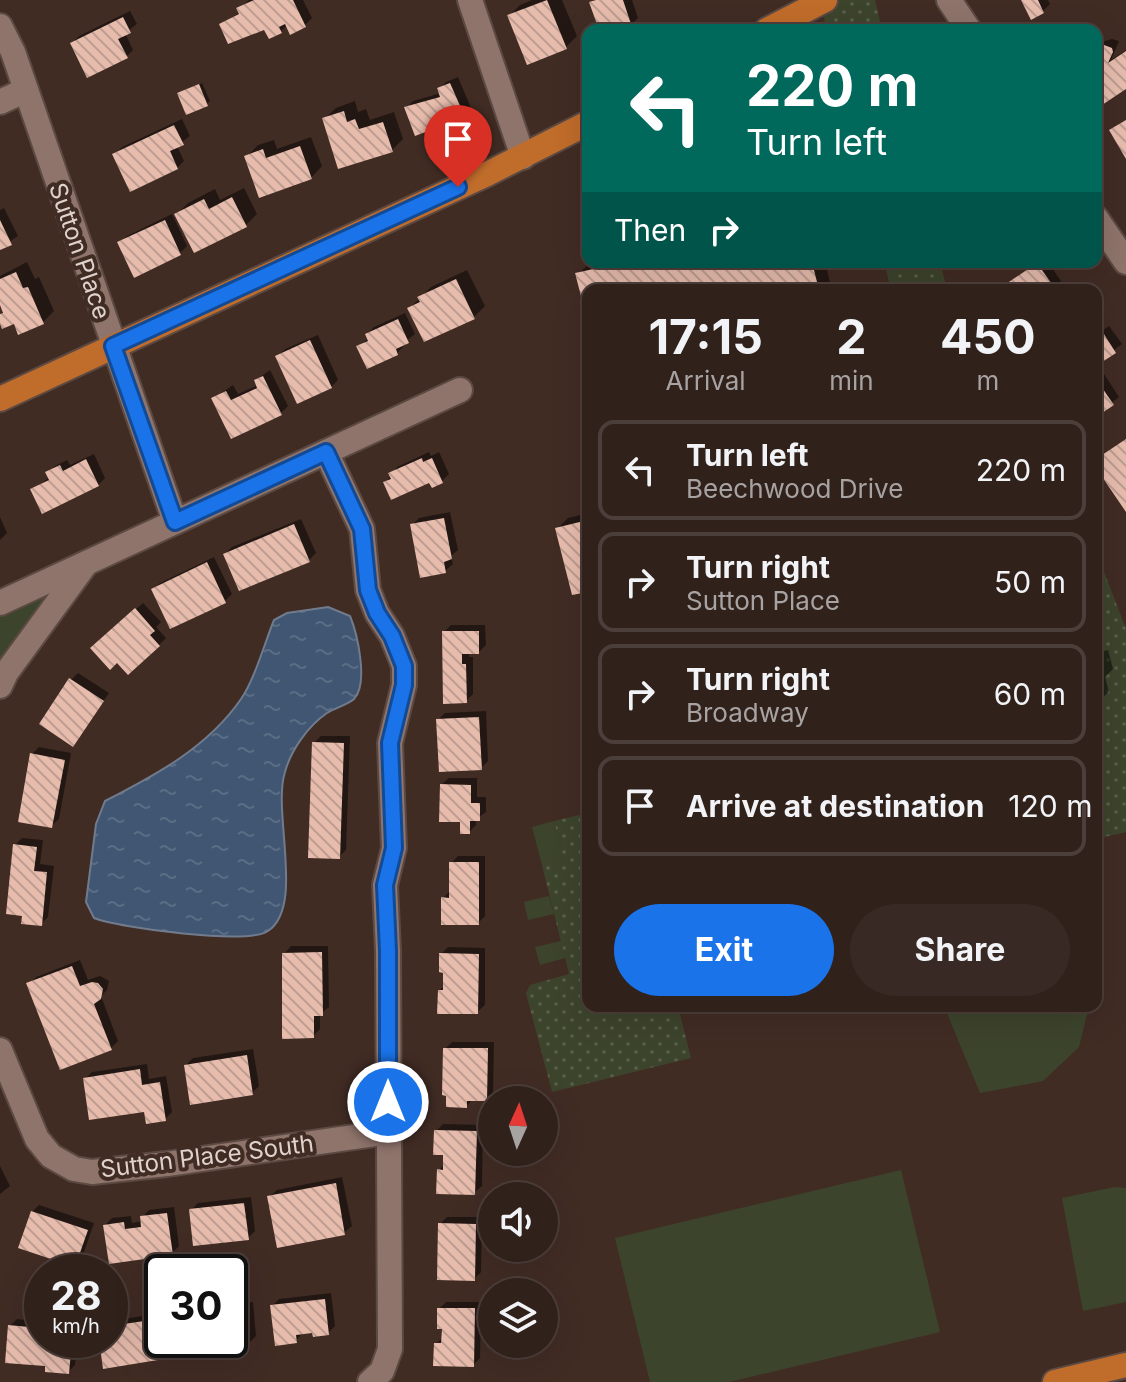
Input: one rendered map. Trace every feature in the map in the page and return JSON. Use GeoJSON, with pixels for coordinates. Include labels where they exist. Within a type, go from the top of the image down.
{"type":"FeatureCollection","features":[{"type":"Feature","properties":{"kind":"main road"},"geometry":{"type":"LineString","coordinates":[[779,24],[825,0]]}},
{"type":"Feature","properties":{"kind":"main road"},"geometry":{"type":"LineString","coordinates":[[0,399],[523,157],[582,126]]}},
{"type":"Feature","properties":{"kind":"main road"},"geometry":{"type":"LineString","coordinates":[[1055,1382],[1126,1365]]}},
{"type":"Feature","properties":{"kind":"street"},"geometry":{"type":"LineString","coordinates":[[470,0],[523,157]]}},
{"type":"Feature","properties":{"kind":"street"},"geometry":{"type":"LineString","coordinates":[[949,0],[965,24]]}},
{"type":"Feature","properties":{"kind":"street","name":"Sutton Place"},"geometry":{"type":"LineString","coordinates":[[0,26],[13,52],[175,522]]}},
{"type":"Feature","properties":{"kind":"street"},"geometry":{"type":"LineString","coordinates":[[0,102],[26,90]]}},
{"type":"Feature","properties":{"kind":"street"},"geometry":{"type":"LineString","coordinates":[[1102,227],[1126,262]]}},
{"type":"Feature","properties":{"kind":"street"},"geometry":{"type":"LineString","coordinates":[[0,603],[460,390]]}},
{"type":"Feature","properties":{"kind":"street"},"geometry":{"type":"LineString","coordinates":[[326,452],[362,529],[368,590],[404,666],[404,685],[390,743],[394,848],[385,885],[390,1349],[382,1371],[370,1382]]}},
{"type":"Feature","properties":{"kind":"street"},"geometry":{"type":"LineString","coordinates":[[0,686],[6,673],[87,563]]}},
{"type":"Feature","properties":{"kind":"street","name":"Sutton Place South"},"geometry":{"type":"LineString","coordinates":[[0,1050],[37,1139],[51,1156],[74,1169],[92,1172],[167,1164],[389,1132]]}},
{"type":"Feature","properties":{"kind":"green space"},"geometry":{"type":"Polygon","coordinates":[[[825,0],[875,0],[881,24],[825,24],[820,3],[825,0]]]}},
{"type":"Feature","properties":{"kind":"green space"},"geometry":{"type":"Polygon","coordinates":[[[886,268],[942,268],[946,284],[890,284],[886,268]]]}},
{"type":"Feature","properties":{"kind":"green space"},"geometry":{"type":"Polygon","coordinates":[[[87,563],[0,686],[0,603],[87,563]]]}},
{"type":"Feature","properties":{"kind":"green space"},"geometry":{"type":"Polygon","coordinates":[[[1102,567],[1126,629],[1126,832],[1102,838],[1102,567]]]}},
{"type":"Feature","properties":{"kind":"green space"},"geometry":{"type":"Polygon","coordinates":[[[582,814],[582,1012],[680,1012],[691,1058],[558,1091],[558,1086],[550,1086],[526,993],[530,985],[569,974],[542,865],[564,860],[554,821],[582,814]]]}},
{"type":"Feature","properties":{"kind":"green space"},"geometry":{"type":"Polygon","coordinates":[[[554,821],[564,860],[542,865],[532,827],[554,821]]]}},
{"type":"Feature","properties":{"kind":"green space"},"geometry":{"type":"Polygon","coordinates":[[[549,896],[554,914],[528,920],[524,902],[549,896]]]}},
{"type":"Feature","properties":{"kind":"green space"},"geometry":{"type":"Polygon","coordinates":[[[561,941],[565,958],[540,965],[535,947],[561,941]]]}},
{"type":"Feature","properties":{"kind":"green space"},"geometry":{"type":"Polygon","coordinates":[[[946,1012],[1088,1012],[1079,1047],[1043,1081],[980,1093],[946,1012]]]}},
{"type":"Feature","properties":{"kind":"green space"},"geometry":{"type":"Polygon","coordinates":[[[901,1170],[940,1332],[729,1382],[650,1382],[615,1238],[901,1170]]]}},
{"type":"Feature","properties":{"kind":"green space"},"geometry":{"type":"Polygon","coordinates":[[[1115,1187],[1126,1188],[1126,1302],[1083,1311],[1062,1198],[1115,1187]]]}},
{"type":"Feature","properties":{"kind":"water"},"geometry":{"type":"Polygon","coordinates":[[[328,607],[350,616],[358,646],[361,682],[354,699],[327,713],[307,732],[296,747],[285,772],[282,810],[286,880],[279,919],[268,931],[256,935],[211,936],[155,930],[94,918],[86,902],[96,824],[105,801],[180,758],[228,716],[250,682],[274,620],[287,613],[328,607]]]}},
{"type":"Feature","properties":{"kind":"building"},"geometry":{"type":"Polygon","coordinates":[[[254,0],[293,0],[306,27],[290,35],[285,24],[279,27],[282,33],[269,39],[264,30],[228,44],[219,24],[239,14],[236,8],[254,0]]]}},
{"type":"Feature","properties":{"kind":"building"},"geometry":{"type":"Polygon","coordinates":[[[547,0],[567,49],[527,65],[507,15],[547,0]]]}},
{"type":"Feature","properties":{"kind":"building"},"geometry":{"type":"Polygon","coordinates":[[[623,0],[631,24],[597,24],[589,2],[623,0]]]}},
{"type":"Feature","properties":{"kind":"building"},"geometry":{"type":"Polygon","coordinates":[[[1021,0],[1038,0],[1044,13],[1031,20],[1021,0]]]}},
{"type":"Feature","properties":{"kind":"building"},"geometry":{"type":"Polygon","coordinates":[[[123,17],[131,33],[118,39],[128,58],[87,78],[70,43],[123,17]]]}},
{"type":"Feature","properties":{"kind":"building"},"geometry":{"type":"Polygon","coordinates":[[[1102,46],[1112,48],[1108,63],[1126,51],[1126,89],[1102,105],[1102,46]]]}},
{"type":"Feature","properties":{"kind":"building"},"geometry":{"type":"Polygon","coordinates":[[[450,83],[465,117],[415,136],[404,107],[440,97],[437,88],[450,83]]]}},
{"type":"Feature","properties":{"kind":"building"},"geometry":{"type":"Polygon","coordinates":[[[199,84],[208,106],[186,115],[177,93],[199,84]]]}},
{"type":"Feature","properties":{"kind":"building"},"geometry":{"type":"Polygon","coordinates":[[[344,111],[347,122],[355,119],[359,129],[383,122],[393,152],[338,169],[322,118],[344,111]]]}},
{"type":"Feature","properties":{"kind":"building"},"geometry":{"type":"Polygon","coordinates":[[[1126,120],[1126,159],[1109,130],[1126,120]]]}},
{"type":"Feature","properties":{"kind":"building"},"geometry":{"type":"Polygon","coordinates":[[[174,125],[184,145],[170,151],[178,169],[130,192],[112,154],[174,125]]]}},
{"type":"Feature","properties":{"kind":"building"},"geometry":{"type":"Polygon","coordinates":[[[300,146],[312,179],[259,198],[244,156],[263,149],[266,158],[300,146]]]}},
{"type":"Feature","properties":{"kind":"building"},"geometry":{"type":"Polygon","coordinates":[[[232,197],[247,227],[194,253],[174,214],[204,199],[209,209],[232,197]]]}},
{"type":"Feature","properties":{"kind":"building"},"geometry":{"type":"Polygon","coordinates":[[[0,220],[12,245],[0,250],[0,220]]]}},
{"type":"Feature","properties":{"kind":"building"},"geometry":{"type":"Polygon","coordinates":[[[165,220],[181,255],[134,278],[117,242],[165,220]]]}},
{"type":"Feature","properties":{"kind":"building"},"geometry":{"type":"Polygon","coordinates":[[[598,268],[814,268],[818,284],[582,284],[582,300],[575,273],[598,268]]]}},
{"type":"Feature","properties":{"kind":"building"},"geometry":{"type":"Polygon","coordinates":[[[1030,268],[1041,268],[1052,284],[1006,284],[1030,268]]]}},
{"type":"Feature","properties":{"kind":"building"},"geometry":{"type":"Polygon","coordinates":[[[16,272],[23,288],[28,287],[44,324],[18,335],[14,324],[2,329],[0,324],[0,314],[3,313],[0,279],[16,272]]]}},
{"type":"Feature","properties":{"kind":"building"},"geometry":{"type":"Polygon","coordinates":[[[456,279],[475,319],[424,342],[407,308],[420,302],[417,297],[456,279]]]}},
{"type":"Feature","properties":{"kind":"building"},"geometry":{"type":"Polygon","coordinates":[[[398,319],[409,343],[396,349],[398,355],[367,369],[356,346],[368,341],[365,334],[398,319]]]}},
{"type":"Feature","properties":{"kind":"building"},"geometry":{"type":"Polygon","coordinates":[[[1102,331],[1116,353],[1102,362],[1102,331]]]}},
{"type":"Feature","properties":{"kind":"building"},"geometry":{"type":"Polygon","coordinates":[[[310,340],[332,388],[297,404],[275,356],[310,340]]]}},
{"type":"Feature","properties":{"kind":"building"},"geometry":{"type":"Polygon","coordinates":[[[263,376],[282,415],[231,439],[211,398],[226,391],[231,400],[257,388],[254,380],[263,376]]]}},
{"type":"Feature","properties":{"kind":"building"},"geometry":{"type":"Polygon","coordinates":[[[1102,388],[1114,405],[1102,413],[1102,388]]]}},
{"type":"Feature","properties":{"kind":"building"},"geometry":{"type":"Polygon","coordinates":[[[1126,439],[1126,512],[1102,477],[1102,455],[1126,439]]]}},
{"type":"Feature","properties":{"kind":"building"},"geometry":{"type":"Polygon","coordinates":[[[422,458],[423,462],[432,458],[443,483],[432,488],[429,483],[391,500],[383,482],[391,479],[388,473],[422,458]]]}},
{"type":"Feature","properties":{"kind":"building"},"geometry":{"type":"Polygon","coordinates":[[[86,459],[99,486],[42,514],[30,489],[49,480],[45,472],[60,465],[63,471],[86,459]]]}},
{"type":"Feature","properties":{"kind":"building"},"geometry":{"type":"Polygon","coordinates":[[[444,518],[452,559],[444,562],[446,573],[420,578],[410,524],[444,518]]]}},
{"type":"Feature","properties":{"kind":"building"},"geometry":{"type":"Polygon","coordinates":[[[582,521],[582,593],[572,595],[555,528],[582,521]]]}},
{"type":"Feature","properties":{"kind":"building"},"geometry":{"type":"Polygon","coordinates":[[[294,524],[310,562],[239,591],[223,554],[294,524]]]}},
{"type":"Feature","properties":{"kind":"building"},"geometry":{"type":"Polygon","coordinates":[[[207,562],[226,603],[170,629],[151,589],[207,562]]]}},
{"type":"Feature","properties":{"kind":"building"},"geometry":{"type":"Polygon","coordinates":[[[135,608],[155,631],[150,635],[160,646],[128,675],[117,663],[110,670],[90,648],[135,608]]]}},
{"type":"Feature","properties":{"kind":"building"},"geometry":{"type":"Polygon","coordinates":[[[442,631],[479,631],[479,654],[462,654],[462,664],[466,664],[467,703],[443,704],[442,631]]]}},
{"type":"Feature","properties":{"kind":"building"},"geometry":{"type":"Polygon","coordinates":[[[69,678],[104,701],[73,747],[39,724],[69,678]]]}},
{"type":"Feature","properties":{"kind":"building"},"geometry":{"type":"Polygon","coordinates":[[[479,717],[482,770],[439,772],[436,719],[479,717]]]}},
{"type":"Feature","properties":{"kind":"building"},"geometry":{"type":"Polygon","coordinates":[[[312,742],[344,743],[340,859],[308,858],[312,742]]]}},
{"type":"Feature","properties":{"kind":"building"},"geometry":{"type":"Polygon","coordinates":[[[30,753],[65,760],[52,828],[18,822],[30,753]]]}},
{"type":"Feature","properties":{"kind":"building"},"geometry":{"type":"Polygon","coordinates":[[[440,784],[471,785],[471,803],[480,803],[480,821],[470,821],[470,834],[460,834],[460,822],[439,822],[440,784]]]}},
{"type":"Feature","properties":{"kind":"building"},"geometry":{"type":"Polygon","coordinates":[[[13,844],[37,847],[34,871],[47,872],[42,926],[21,924],[22,916],[6,914],[13,844]]]}},
{"type":"Feature","properties":{"kind":"building"},"geometry":{"type":"Polygon","coordinates":[[[449,862],[479,862],[479,925],[441,925],[441,897],[449,898],[449,862]]]}},
{"type":"Feature","properties":{"kind":"building"},"geometry":{"type":"Polygon","coordinates":[[[322,952],[323,1016],[314,1016],[314,1038],[282,1039],[282,953],[322,952]]]}},
{"type":"Feature","properties":{"kind":"building"},"geometry":{"type":"Polygon","coordinates":[[[439,953],[479,954],[478,1014],[437,1014],[438,990],[443,990],[439,953]]]}},
{"type":"Feature","properties":{"kind":"building"},"geometry":{"type":"Polygon","coordinates":[[[72,966],[80,986],[92,982],[103,989],[101,999],[94,1004],[112,1050],[60,1070],[26,983],[72,966]]]}},
{"type":"Feature","properties":{"kind":"building"},"geometry":{"type":"Polygon","coordinates":[[[443,1048],[488,1048],[487,1086],[478,1086],[478,1101],[467,1101],[467,1108],[446,1107],[446,1096],[442,1095],[443,1048]]]}},
{"type":"Feature","properties":{"kind":"building"},"geometry":{"type":"Polygon","coordinates":[[[247,1055],[253,1095],[190,1105],[184,1065],[247,1055]]]}},
{"type":"Feature","properties":{"kind":"building"},"geometry":{"type":"Polygon","coordinates":[[[140,1069],[142,1085],[160,1082],[166,1121],[146,1124],[144,1112],[89,1120],[83,1078],[140,1069]]]}},
{"type":"Feature","properties":{"kind":"building"},"geometry":{"type":"Polygon","coordinates":[[[434,1130],[477,1131],[475,1195],[436,1194],[437,1169],[443,1170],[443,1155],[433,1155],[434,1130]]]}},
{"type":"Feature","properties":{"kind":"building"},"geometry":{"type":"Polygon","coordinates":[[[336,1183],[345,1235],[277,1248],[267,1196],[336,1183]]]}},
{"type":"Feature","properties":{"kind":"building"},"geometry":{"type":"Polygon","coordinates":[[[244,1203],[249,1240],[193,1246],[189,1209],[244,1203]]]}},
{"type":"Feature","properties":{"kind":"building"},"geometry":{"type":"Polygon","coordinates":[[[31,1211],[88,1230],[80,1254],[36,1254],[18,1248],[31,1211]]]}},
{"type":"Feature","properties":{"kind":"building"},"geometry":{"type":"Polygon","coordinates":[[[167,1213],[173,1254],[144,1254],[144,1259],[128,1261],[128,1254],[107,1254],[103,1225],[124,1222],[125,1229],[141,1227],[140,1216],[167,1213]]]}},
{"type":"Feature","properties":{"kind":"building"},"geometry":{"type":"Polygon","coordinates":[[[438,1223],[476,1224],[475,1281],[437,1280],[438,1223]]]}},
{"type":"Feature","properties":{"kind":"building"},"geometry":{"type":"Polygon","coordinates":[[[325,1299],[329,1335],[296,1335],[297,1343],[275,1346],[270,1305],[325,1299]]]}},
{"type":"Feature","properties":{"kind":"building"},"geometry":{"type":"Polygon","coordinates":[[[437,1308],[475,1308],[474,1367],[433,1366],[434,1343],[441,1343],[442,1329],[437,1329],[437,1308]]]}},
{"type":"Feature","properties":{"kind":"building"},"geometry":{"type":"Polygon","coordinates":[[[144,1321],[144,1358],[164,1359],[103,1369],[101,1358],[128,1358],[128,1323],[144,1321]]]}},
{"type":"Feature","properties":{"kind":"building"},"geometry":{"type":"Polygon","coordinates":[[[8,1325],[24,1327],[24,1358],[70,1358],[69,1374],[45,1372],[45,1366],[5,1363],[8,1325]]]}},
{"type":"Feature","properties":{"kind":"route"},"geometry":{"type":"LineString","coordinates":[[388,1102],[388,951],[384,899],[394,848],[390,743],[404,685],[404,666],[368,590],[362,529],[326,452],[175,522],[113,346],[458,187]]}}]}
